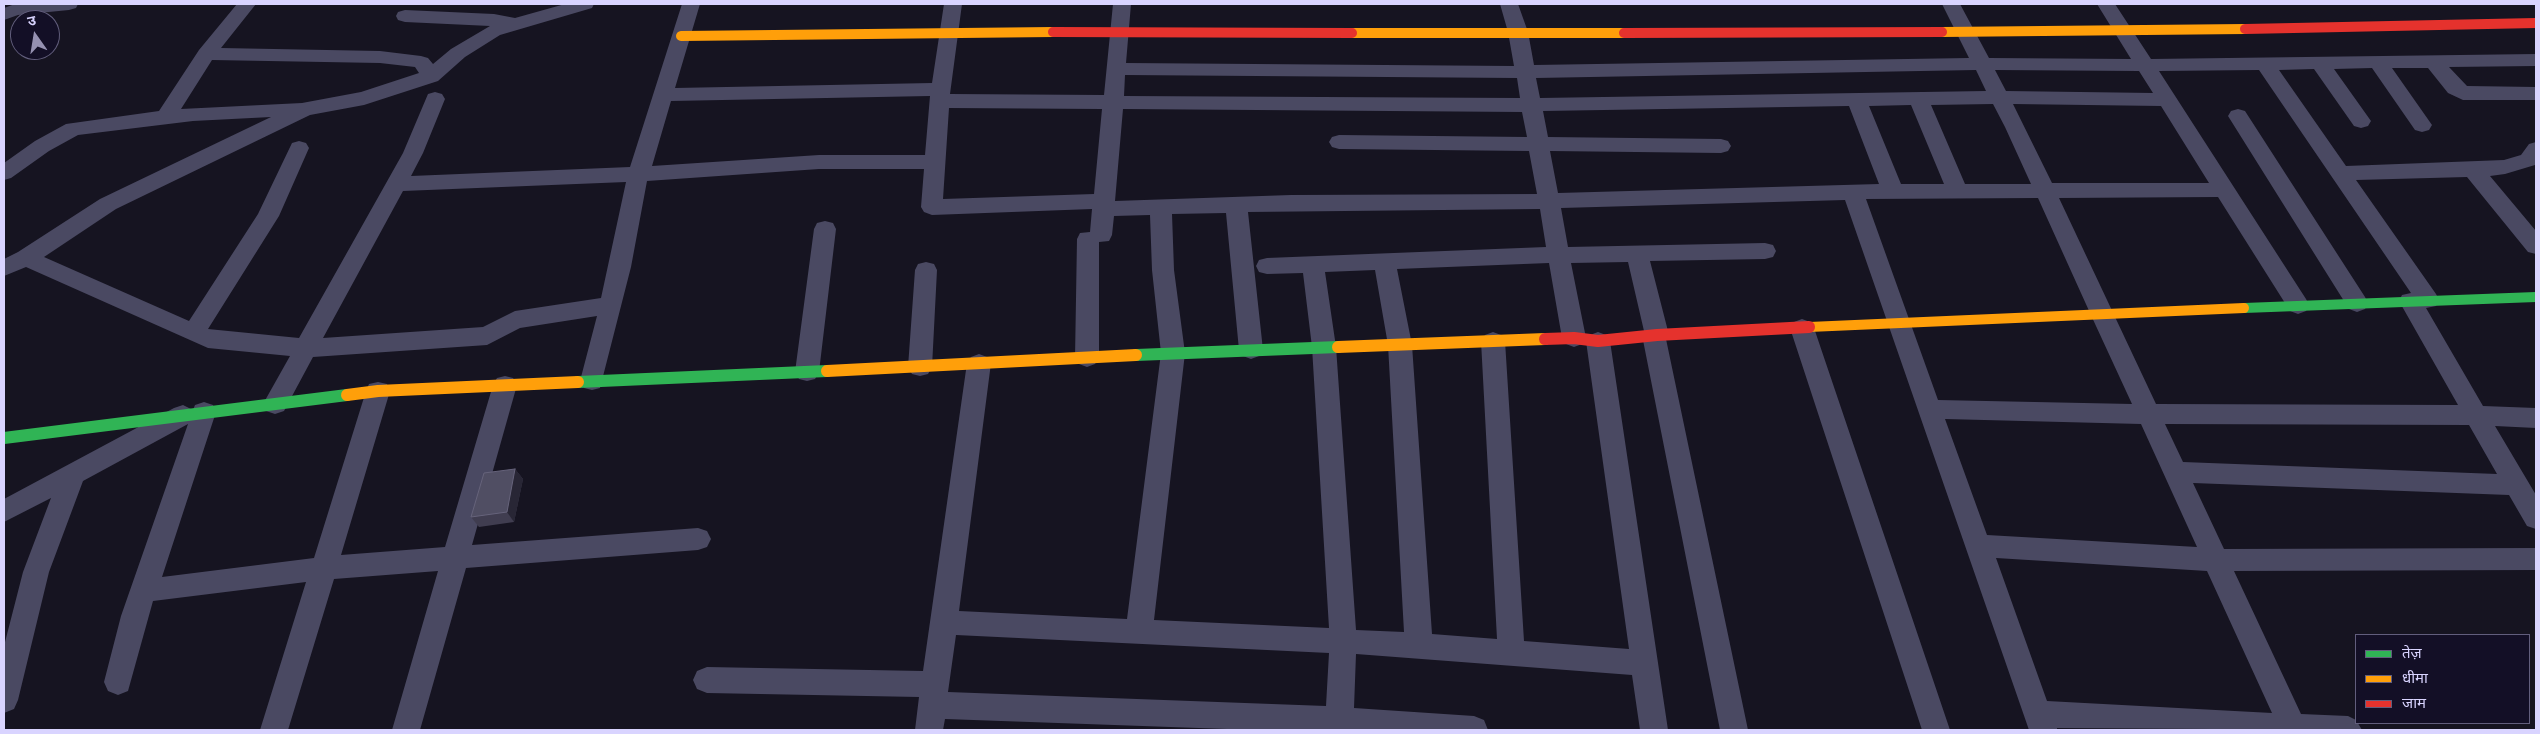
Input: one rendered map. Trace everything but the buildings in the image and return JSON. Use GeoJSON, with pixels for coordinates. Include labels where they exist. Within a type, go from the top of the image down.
{"type":"FeatureCollection","features":[{"type":"Feature","properties":{"kind":"street"},"geometry":{"type":"LineString","coordinates":[[4,14],[15,10],[69,4]]}},
{"type":"Feature","properties":{"kind":"street"},"geometry":{"type":"LineString","coordinates":[[166,117],[206,54],[246,4]]}},
{"type":"Feature","properties":{"kind":"street"},"geometry":{"type":"LineString","coordinates":[[592,381],[638,174],[691,4]]}},
{"type":"Feature","properties":{"kind":"street"},"geometry":{"type":"LineString","coordinates":[[953,4],[947,33],[940,95],[932,207],[1104,205],[1161,207],[1236,204],[1549,201],[1853,192],[2225,190]]}},
{"type":"Feature","properties":{"kind":"street"},"geometry":{"type":"LineString","coordinates":[[1087,358],[1095,237],[1104,205],[1122,4]]}},
{"type":"Feature","properties":{"kind":"street"},"geometry":{"type":"LineString","coordinates":[[1509,4],[1518,32],[1559,255],[1586,340],[1646,664],[1654,730]]}},
{"type":"Feature","properties":{"kind":"street"},"geometry":{"type":"LineString","coordinates":[[1951,4],[2045,191],[2294,729]]}},
{"type":"Feature","properties":{"kind":"street"},"geometry":{"type":"LineString","coordinates":[[2106,4],[2147,65],[2298,305]]}},
{"type":"Feature","properties":{"kind":"street"},"geometry":{"type":"LineString","coordinates":[[4,174],[42,146],[73,129],[166,117],[305,109],[364,98],[431,76],[473,43],[493,31],[578,5]]}},
{"type":"Feature","properties":{"kind":"street"},"geometry":{"type":"LineString","coordinates":[[405,16],[497,12],[516,25]]}},
{"type":"Feature","properties":{"kind":"street"},"geometry":{"type":"LineString","coordinates":[[681,36],[1119,31],[2125,31],[2536,23]]}},
{"type":"Feature","properties":{"kind":"street"},"geometry":{"type":"LineString","coordinates":[[206,54],[380,57],[421,62],[431,76]]}},
{"type":"Feature","properties":{"kind":"street"},"geometry":{"type":"LineString","coordinates":[[1116,69],[1525,72],[1982,64],[2147,65],[2536,60]]}},
{"type":"Feature","properties":{"kind":"street"},"geometry":{"type":"LineString","coordinates":[[2434,62],[2455,88],[2463,93],[2536,93]]}},
{"type":"Feature","properties":{"kind":"street"},"geometry":{"type":"LineString","coordinates":[[2320,63],[2361,121]]}},
{"type":"Feature","properties":{"kind":"street"},"geometry":{"type":"LineString","coordinates":[[2378,63],[2422,125]]}},
{"type":"Feature","properties":{"kind":"street"},"geometry":{"type":"LineString","coordinates":[[2265,64],[2341,173],[2419,301],[2475,415],[2536,518]]}},
{"type":"Feature","properties":{"kind":"street"},"geometry":{"type":"LineString","coordinates":[[662,95],[940,95],[1112,102],[1531,105],[1999,97],[2168,100]]}},
{"type":"Feature","properties":{"kind":"street"},"geometry":{"type":"LineString","coordinates":[[1918,98],[1958,192]]}},
{"type":"Feature","properties":{"kind":"street"},"geometry":{"type":"LineString","coordinates":[[275,404],[413,153],[435,99]]}},
{"type":"Feature","properties":{"kind":"street"},"geometry":{"type":"LineString","coordinates":[[1856,99],[1893,192]]}},
{"type":"Feature","properties":{"kind":"street"},"geometry":{"type":"LineString","coordinates":[[4,268],[26,258],[108,204],[305,109]]}},
{"type":"Feature","properties":{"kind":"street"},"geometry":{"type":"LineString","coordinates":[[2238,116],[2357,303]]}},
{"type":"Feature","properties":{"kind":"street"},"geometry":{"type":"LineString","coordinates":[[1339,142],[1721,146]]}},
{"type":"Feature","properties":{"kind":"street"},"geometry":{"type":"LineString","coordinates":[[194,332],[268,216],[299,148]]}},
{"type":"Feature","properties":{"kind":"street"},"geometry":{"type":"LineString","coordinates":[[2341,173],[2474,170],[2505,167],[2528,160],[2536,149]]}},
{"type":"Feature","properties":{"kind":"street"},"geometry":{"type":"LineString","coordinates":[[396,184],[638,174],[819,162],[936,162]]}},
{"type":"Feature","properties":{"kind":"street"},"geometry":{"type":"LineString","coordinates":[[2474,170],[2536,246]]}},
{"type":"Feature","properties":{"kind":"street"},"geometry":{"type":"LineString","coordinates":[[1853,192],[2040,722],[2348,730]]}},
{"type":"Feature","properties":{"kind":"street"},"geometry":{"type":"LineString","coordinates":[[1236,204],[1251,350]]}},
{"type":"Feature","properties":{"kind":"street"},"geometry":{"type":"LineString","coordinates":[[1139,630],[1173,354],[1163,270],[1161,207]]}},
{"type":"Feature","properties":{"kind":"street"},"geometry":{"type":"LineString","coordinates":[[807,372],[825,228]]}},
{"type":"Feature","properties":{"kind":"street"},"geometry":{"type":"LineString","coordinates":[[1267,266],[1559,255],[1765,251]]}},
{"type":"Feature","properties":{"kind":"street"},"geometry":{"type":"LineString","coordinates":[[1637,254],[1656,335],[1734,730]]}},
{"type":"Feature","properties":{"kind":"street"},"geometry":{"type":"LineString","coordinates":[[26,258],[208,339],[306,348],[487,336],[515,320],[610,305]]}},
{"type":"Feature","properties":{"kind":"street"},"geometry":{"type":"LineString","coordinates":[[1385,263],[1400,345],[1419,645]]}},
{"type":"Feature","properties":{"kind":"street"},"geometry":{"type":"LineString","coordinates":[[1313,265],[1324,347],[1343,641],[1339,725]]}},
{"type":"Feature","properties":{"kind":"street"},"geometry":{"type":"LineString","coordinates":[[920,367],[926,270]]}},
{"type":"Feature","properties":{"kind":"street"},"geometry":{"type":"LineString","coordinates":[[4,438],[378,391],[1251,350],[1493,341],[1586,340],[2102,313],[2536,297]]}},
{"type":"Feature","properties":{"kind":"street"},"geometry":{"type":"LineString","coordinates":[[1802,328],[1936,730]]}},
{"type":"Feature","properties":{"kind":"street"},"geometry":{"type":"LineString","coordinates":[[1493,341],[1511,651]]}},
{"type":"Feature","properties":{"kind":"street"},"geometry":{"type":"LineString","coordinates":[[933,706],[979,363]]}},
{"type":"Feature","properties":{"kind":"street"},"geometry":{"type":"LineString","coordinates":[[406,730],[505,384]]}},
{"type":"Feature","properties":{"kind":"street"},"geometry":{"type":"LineString","coordinates":[[274,730],[378,391]]}},
{"type":"Feature","properties":{"kind":"street"},"geometry":{"type":"LineString","coordinates":[[1929,409],[2149,414],[2475,415],[2536,418]]}},
{"type":"Feature","properties":{"kind":"street"},"geometry":{"type":"LineString","coordinates":[[4,511],[73,474],[194,414]]}},
{"type":"Feature","properties":{"kind":"street"},"geometry":{"type":"LineString","coordinates":[[118,682],[194,414]]}},
{"type":"Feature","properties":{"kind":"street"},"geometry":{"type":"LineString","coordinates":[[2176,472],[2517,485]]}},
{"type":"Feature","properties":{"kind":"street"},"geometry":{"type":"LineString","coordinates":[[4,700],[36,572],[73,474]]}},
{"type":"Feature","properties":{"kind":"street"},"geometry":{"type":"LineString","coordinates":[[143,591],[324,568],[698,539]]}},
{"type":"Feature","properties":{"kind":"street"},"geometry":{"type":"LineString","coordinates":[[1977,546],[2216,560],[2536,559]]}},
{"type":"Feature","properties":{"kind":"street"},"geometry":{"type":"LineString","coordinates":[[943,622],[1419,645],[1511,651],[1646,664]]}},
{"type":"Feature","properties":{"kind":"street"},"geometry":{"type":"LineString","coordinates":[[708,680],[933,706],[1474,730]]}},
{"type":"Feature","properties":{"kind":"traffic: fast"},"geometry":{"type":"LineString","coordinates":[[2244,308],[2536,297]]}},
{"type":"Feature","properties":{"kind":"traffic: fast"},"geometry":{"type":"LineString","coordinates":[[1136,355],[1338,347]]}},
{"type":"Feature","properties":{"kind":"traffic: fast"},"geometry":{"type":"LineString","coordinates":[[578,382],[827,371]]}},
{"type":"Feature","properties":{"kind":"traffic: fast"},"geometry":{"type":"LineString","coordinates":[[4,438],[347,395]]}},
{"type":"Feature","properties":{"kind":"traffic: slow"},"geometry":{"type":"LineString","coordinates":[[1942,32],[2245,29]]}},
{"type":"Feature","properties":{"kind":"traffic: slow"},"geometry":{"type":"LineString","coordinates":[[681,36],[1053,32]]}},
{"type":"Feature","properties":{"kind":"traffic: slow"},"geometry":{"type":"LineString","coordinates":[[1352,33],[1624,33]]}},
{"type":"Feature","properties":{"kind":"traffic: slow"},"geometry":{"type":"LineString","coordinates":[[1809,327],[2244,308]]}},
{"type":"Feature","properties":{"kind":"traffic: slow"},"geometry":{"type":"LineString","coordinates":[[1338,347],[1545,339]]}},
{"type":"Feature","properties":{"kind":"traffic: slow"},"geometry":{"type":"LineString","coordinates":[[827,371],[1136,355]]}},
{"type":"Feature","properties":{"kind":"traffic: slow"},"geometry":{"type":"LineString","coordinates":[[347,395],[378,391],[578,382]]}},
{"type":"Feature","properties":{"kind":"traffic: jam"},"geometry":{"type":"LineString","coordinates":[[2245,29],[2536,23]]}},
{"type":"Feature","properties":{"kind":"traffic: jam"},"geometry":{"type":"LineString","coordinates":[[1053,32],[1352,33]]}},
{"type":"Feature","properties":{"kind":"traffic: jam"},"geometry":{"type":"LineString","coordinates":[[1624,33],[1942,32]]}},
{"type":"Feature","properties":{"kind":"traffic: jam"},"geometry":{"type":"LineString","coordinates":[[1545,339],[1574,338],[1598,341],[1657,335],[1809,327]]}}]}
